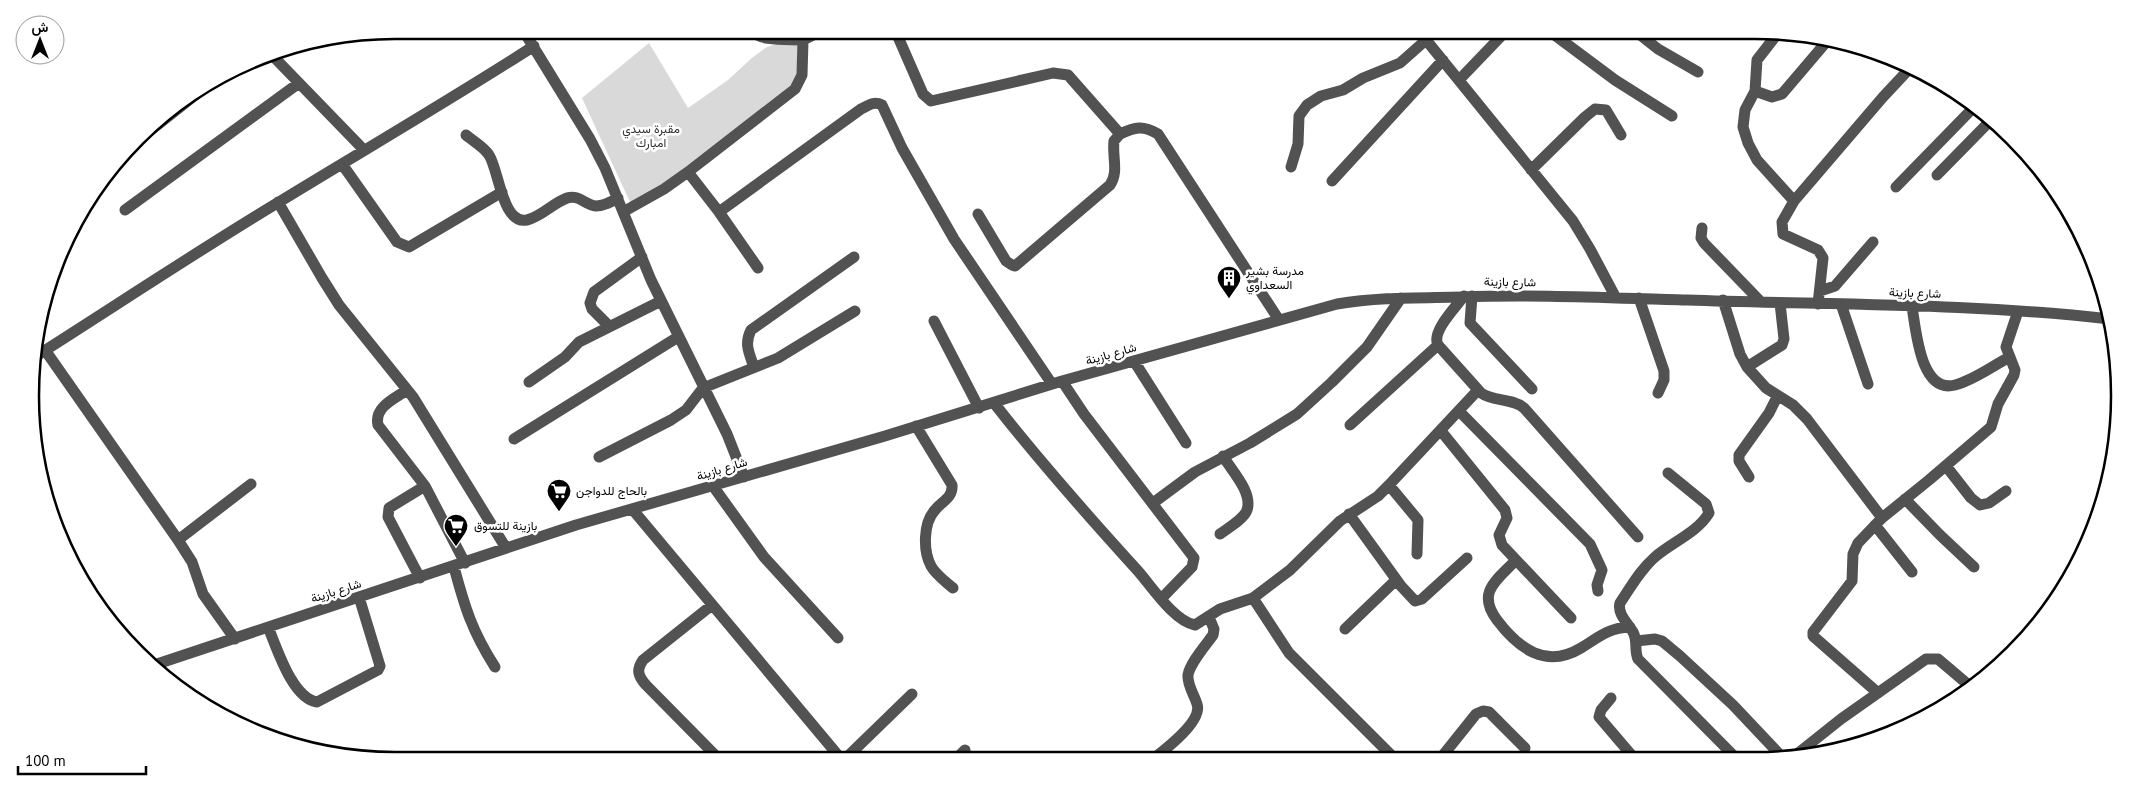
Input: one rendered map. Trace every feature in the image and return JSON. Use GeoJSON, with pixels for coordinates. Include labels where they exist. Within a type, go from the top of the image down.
{"type":"FeatureCollection","features":[{"type":"Feature","properties":{"kind":"street"},"geometry":{"type":"LineString","coordinates":[[529,39],[590,139],[618,198],[661,301],[726,434],[744,477]]}},
{"type":"Feature","properties":{"kind":"street"},"geometry":{"type":"LineString","coordinates":[[623,212],[688,172],[795,89],[802,75],[803,40],[773,39]]}},
{"type":"Feature","properties":{"kind":"street"},"geometry":{"type":"LineString","coordinates":[[898,39],[927,100],[942,100],[1053,73],[1062,73],[1072,80],[1120,134]]}},
{"type":"Feature","properties":{"kind":"street"},"geometry":{"type":"LineString","coordinates":[[1459,80],[1498,39]]}},
{"type":"Feature","properties":{"kind":"street"},"geometry":{"type":"LineString","coordinates":[[1560,39],[1615,80],[1672,116]]}},
{"type":"Feature","properties":{"kind":"street"},"geometry":{"type":"LineString","coordinates":[[1645,39],[1658,49],[1698,72]]}},
{"type":"Feature","properties":{"kind":"street"},"geometry":{"type":"LineString","coordinates":[[1291,168],[1298,144],[1299,116],[1307,105],[1321,96],[1343,90],[1363,78],[1400,63],[1426,40],[1582,234],[1616,298]]}},
{"type":"Feature","properties":{"kind":"street"},"geometry":{"type":"LineString","coordinates":[[1773,40],[1757,60],[1756,91],[1743,116],[1744,128],[1748,143],[1764,170],[1794,201]]}},
{"type":"Feature","properties":{"kind":"street"},"geometry":{"type":"LineString","coordinates":[[42,352],[278,202],[469,88],[534,46]]}},
{"type":"Feature","properties":{"kind":"street"},"geometry":{"type":"LineString","coordinates":[[1756,91],[1772,97],[1782,94],[1823,46]]}},
{"type":"Feature","properties":{"kind":"street"},"geometry":{"type":"LineString","coordinates":[[276,60],[364,150]]}},
{"type":"Feature","properties":{"kind":"street"},"geometry":{"type":"LineString","coordinates":[[1332,181],[1443,60]]}},
{"type":"Feature","properties":{"kind":"street"},"geometry":{"type":"LineString","coordinates":[[1818,304],[1824,262],[1820,252],[1812,246],[1787,237],[1782,231],[1782,222],[1794,201],[1882,97],[1905,73]]}},
{"type":"Feature","properties":{"kind":"street"},"geometry":{"type":"LineString","coordinates":[[124,210],[299,83]]}},
{"type":"Feature","properties":{"kind":"street"},"geometry":{"type":"LineString","coordinates":[[719,212],[861,110],[871,104],[878,103],[882,105],[902,148],[954,239],[1057,383],[1084,414],[1194,558],[1192,567],[1161,599]]}},
{"type":"Feature","properties":{"kind":"street"},"geometry":{"type":"LineString","coordinates":[[1531,170],[1595,109],[1606,110],[1620,135]]}},
{"type":"Feature","properties":{"kind":"street"},"geometry":{"type":"LineString","coordinates":[[1896,187],[1970,111]]}},
{"type":"Feature","properties":{"kind":"street"},"geometry":{"type":"LineString","coordinates":[[1937,175],[1987,124]]}},
{"type":"Feature","properties":{"kind":"street"},"geometry":{"type":"LineString","coordinates":[[978,214],[1006,261],[1015,266],[1110,185],[1116,171],[1113,160],[1114,141],[1120,134],[1142,127],[1158,134],[1279,320]]}},
{"type":"Feature","properties":{"kind":"street"},"geometry":{"type":"LineString","coordinates":[[466,135],[489,154],[512,216],[518,220],[527,220],[565,199],[573,197],[596,206],[605,205],[618,198]]}},
{"type":"Feature","properties":{"kind":"street"},"geometry":{"type":"LineString","coordinates":[[342,164],[397,242],[409,247],[502,192]]}},
{"type":"Feature","properties":{"kind":"street"},"geometry":{"type":"LineString","coordinates":[[688,172],[758,268]]}},
{"type":"Feature","properties":{"kind":"street"},"geometry":{"type":"LineString","coordinates":[[278,202],[339,305],[407,390],[506,548]]}},
{"type":"Feature","properties":{"kind":"street"},"geometry":{"type":"LineString","coordinates":[[1702,228],[1701,238],[1704,243],[1761,302]]}},
{"type":"Feature","properties":{"kind":"street"},"geometry":{"type":"LineString","coordinates":[[1820,291],[1835,286],[1873,242]]}},
{"type":"Feature","properties":{"kind":"street"},"geometry":{"type":"LineString","coordinates":[[609,326],[592,309],[590,303],[594,292],[642,257]]}},
{"type":"Feature","properties":{"kind":"street"},"geometry":{"type":"LineString","coordinates":[[754,366],[746,345],[751,330],[854,257]]}},
{"type":"Feature","properties":{"kind":"street"},"geometry":{"type":"LineString","coordinates":[[1468,296],[1437,332],[1436,342],[1438,346],[1478,390],[1488,397],[1514,402],[1524,408],[1638,536]]}},
{"type":"Feature","properties":{"kind":"street"},"geometry":{"type":"LineString","coordinates":[[1468,296],[1470,323],[1532,389]]}},
{"type":"Feature","properties":{"kind":"street","name":"شارع بازينة"},"geometry":{"type":"LineString","coordinates":[[159,663],[576,525],[633,510],[1057,383],[1337,304],[1401,298],[1468,296],[1639,298],[2018,311],[2102,318]]}},
{"type":"Feature","properties":{"kind":"street"},"geometry":{"type":"LineString","coordinates":[[1153,503],[1195,472],[1250,443],[1297,414],[1367,347],[1401,298]]}},
{"type":"Feature","properties":{"kind":"street"},"geometry":{"type":"LineString","coordinates":[[1639,298],[1664,372],[1664,380],[1658,392]]}},
{"type":"Feature","properties":{"kind":"street"},"geometry":{"type":"LineString","coordinates":[[1723,300],[1740,354],[1755,378],[1777,397],[1793,405],[1807,419],[1912,572]]}},
{"type":"Feature","properties":{"kind":"street"},"geometry":{"type":"LineString","coordinates":[[529,382],[565,358],[579,342],[661,301]]}},
{"type":"Feature","properties":{"kind":"street"},"geometry":{"type":"LineString","coordinates":[[1747,366],[1782,345],[1784,339],[1780,303]]}},
{"type":"Feature","properties":{"kind":"street"},"geometry":{"type":"LineString","coordinates":[[1841,304],[1868,384]]}},
{"type":"Feature","properties":{"kind":"street"},"geometry":{"type":"LineString","coordinates":[[1912,307],[1927,373],[1936,382],[1943,385],[1954,385],[2010,357]]}},
{"type":"Feature","properties":{"kind":"street"},"geometry":{"type":"LineString","coordinates":[[599,457],[678,415],[692,404],[703,388],[778,358],[855,311]]}},
{"type":"Feature","properties":{"kind":"street"},"geometry":{"type":"LineString","coordinates":[[1878,693],[1813,636],[1813,632],[1852,581],[1854,549],[1862,537],[1878,521],[1946,466],[1991,426],[1998,404],[2014,375],[2015,370],[2006,347],[2018,311]]}},
{"type":"Feature","properties":{"kind":"street"},"geometry":{"type":"LineString","coordinates":[[934,321],[978,408]]}},
{"type":"Feature","properties":{"kind":"street"},"geometry":{"type":"LineString","coordinates":[[514,438],[678,336]]}},
{"type":"Feature","properties":{"kind":"street"},"geometry":{"type":"LineString","coordinates":[[1350,425],[1438,346]]}},
{"type":"Feature","properties":{"kind":"street"},"geometry":{"type":"LineString","coordinates":[[45,350],[178,540],[192,562],[203,594],[235,639]]}},
{"type":"Feature","properties":{"kind":"street"},"geometry":{"type":"LineString","coordinates":[[1134,361],[1186,444]]}},
{"type":"Feature","properties":{"kind":"street"},"geometry":{"type":"LineString","coordinates":[[407,390],[379,410],[376,418],[378,425],[425,486],[460,565],[468,617],[480,644],[495,667]]}},
{"type":"Feature","properties":{"kind":"street"},"geometry":{"type":"LineString","coordinates":[[994,403],[1067,493],[1161,599],[1189,624],[1195,625],[1220,609],[1253,598],[1290,570],[1340,521],[1378,496],[1478,390]]}},
{"type":"Feature","properties":{"kind":"street"},"geometry":{"type":"LineString","coordinates":[[1750,477],[1739,461],[1738,455],[1769,414],[1777,397]]}},
{"type":"Feature","properties":{"kind":"street"},"geometry":{"type":"LineString","coordinates":[[1459,411],[1592,547],[1602,570],[1597,584],[1598,592]]}},
{"type":"Feature","properties":{"kind":"street"},"geometry":{"type":"LineString","coordinates":[[916,426],[952,485],[949,497],[933,511],[927,526],[925,541],[930,564],[937,574],[953,588]]}},
{"type":"Feature","properties":{"kind":"street"},"geometry":{"type":"LineString","coordinates":[[1441,431],[1505,510],[1507,518],[1499,532],[1499,540],[1571,618]]}},
{"type":"Feature","properties":{"kind":"street"},"geometry":{"type":"LineString","coordinates":[[1220,534],[1247,511],[1246,492],[1223,456]]}},
{"type":"Feature","properties":{"kind":"street"},"geometry":{"type":"LineString","coordinates":[[1946,466],[1970,498],[1980,505],[1989,503],[2006,491]]}},
{"type":"Feature","properties":{"kind":"street"},"geometry":{"type":"LineString","coordinates":[[1668,473],[1706,504],[1709,513],[1698,526],[1660,552],[1640,572],[1619,607],[1636,641],[1638,660],[1730,752]]}},
{"type":"Feature","properties":{"kind":"street"},"geometry":{"type":"LineString","coordinates":[[178,540],[251,484]]}},
{"type":"Feature","properties":{"kind":"street"},"geometry":{"type":"LineString","coordinates":[[1389,485],[1418,520],[1417,554]]}},
{"type":"Feature","properties":{"kind":"street"},"geometry":{"type":"LineString","coordinates":[[420,578],[388,517],[388,512],[389,508],[425,486]]}},
{"type":"Feature","properties":{"kind":"street"},"geometry":{"type":"LineString","coordinates":[[713,486],[764,557],[838,638]]}},
{"type":"Feature","properties":{"kind":"street"},"geometry":{"type":"LineString","coordinates":[[1905,500],[1974,567]]}},
{"type":"Feature","properties":{"kind":"street"},"geometry":{"type":"LineString","coordinates":[[633,510],[836,752]]}},
{"type":"Feature","properties":{"kind":"street"},"geometry":{"type":"LineString","coordinates":[[1349,514],[1412,600],[1418,601],[1467,558]]}},
{"type":"Feature","properties":{"kind":"street"},"geometry":{"type":"LineString","coordinates":[[1516,560],[1491,586],[1488,601],[1497,620],[1514,639],[1530,652],[1544,656],[1564,655],[1579,649],[1609,630],[1630,627]]}},
{"type":"Feature","properties":{"kind":"street"},"geometry":{"type":"LineString","coordinates":[[1346,629],[1396,580]]}},
{"type":"Feature","properties":{"kind":"street"},"geometry":{"type":"LineString","coordinates":[[268,627],[296,687],[305,698],[317,702],[378,670],[380,666],[359,597]]}},
{"type":"Feature","properties":{"kind":"street"},"geometry":{"type":"LineString","coordinates":[[1253,598],[1289,653],[1388,752]]}},
{"type":"Feature","properties":{"kind":"street"},"geometry":{"type":"LineString","coordinates":[[712,606],[643,660],[638,673],[646,684],[712,752]]}},
{"type":"Feature","properties":{"kind":"street"},"geometry":{"type":"LineString","coordinates":[[1162,752],[1175,741],[1197,717],[1199,712],[1198,705],[1188,683],[1188,676],[1190,668],[1213,635],[1214,629],[1209,617]]}},
{"type":"Feature","properties":{"kind":"street"},"geometry":{"type":"LineString","coordinates":[[1636,641],[1655,639],[1662,641],[1733,705],[1776,751]]}},
{"type":"Feature","properties":{"kind":"street"},"geometry":{"type":"LineString","coordinates":[[1805,748],[1926,659],[1932,658],[1943,663],[1966,683]]}},
{"type":"Feature","properties":{"kind":"street"},"geometry":{"type":"LineString","coordinates":[[851,752],[912,694]]}},
{"type":"Feature","properties":{"kind":"street"},"geometry":{"type":"LineString","coordinates":[[1611,698],[1601,710],[1599,718],[1629,752]]}},
{"type":"Feature","properties":{"kind":"street"},"geometry":{"type":"LineString","coordinates":[[1446,752],[1476,714],[1483,711],[1489,712],[1525,748]]}},
{"type":"Feature","properties":{"kind":"green space","name":"مقبرة سيدي امبارك"},"geometry":{"type":"Polygon","coordinates":[[[786,41],[804,46],[799,82],[673,181],[630,202],[582,98],[649,43],[688,108],[728,80],[767,47],[786,41]]]}},
{"type":"Feature","properties":{"kind":"place","name":"مدرسة بشير السعداوي"},"geometry":{"type":"Point","coordinates":[1229,299]}},
{"type":"Feature","properties":{"kind":"place","name":"بالحاج للدواجن"},"geometry":{"type":"Point","coordinates":[559,512]}},
{"type":"Feature","properties":{"kind":"place","name":"بازينة للتسوق"},"geometry":{"type":"Point","coordinates":[456,547]}}]}
